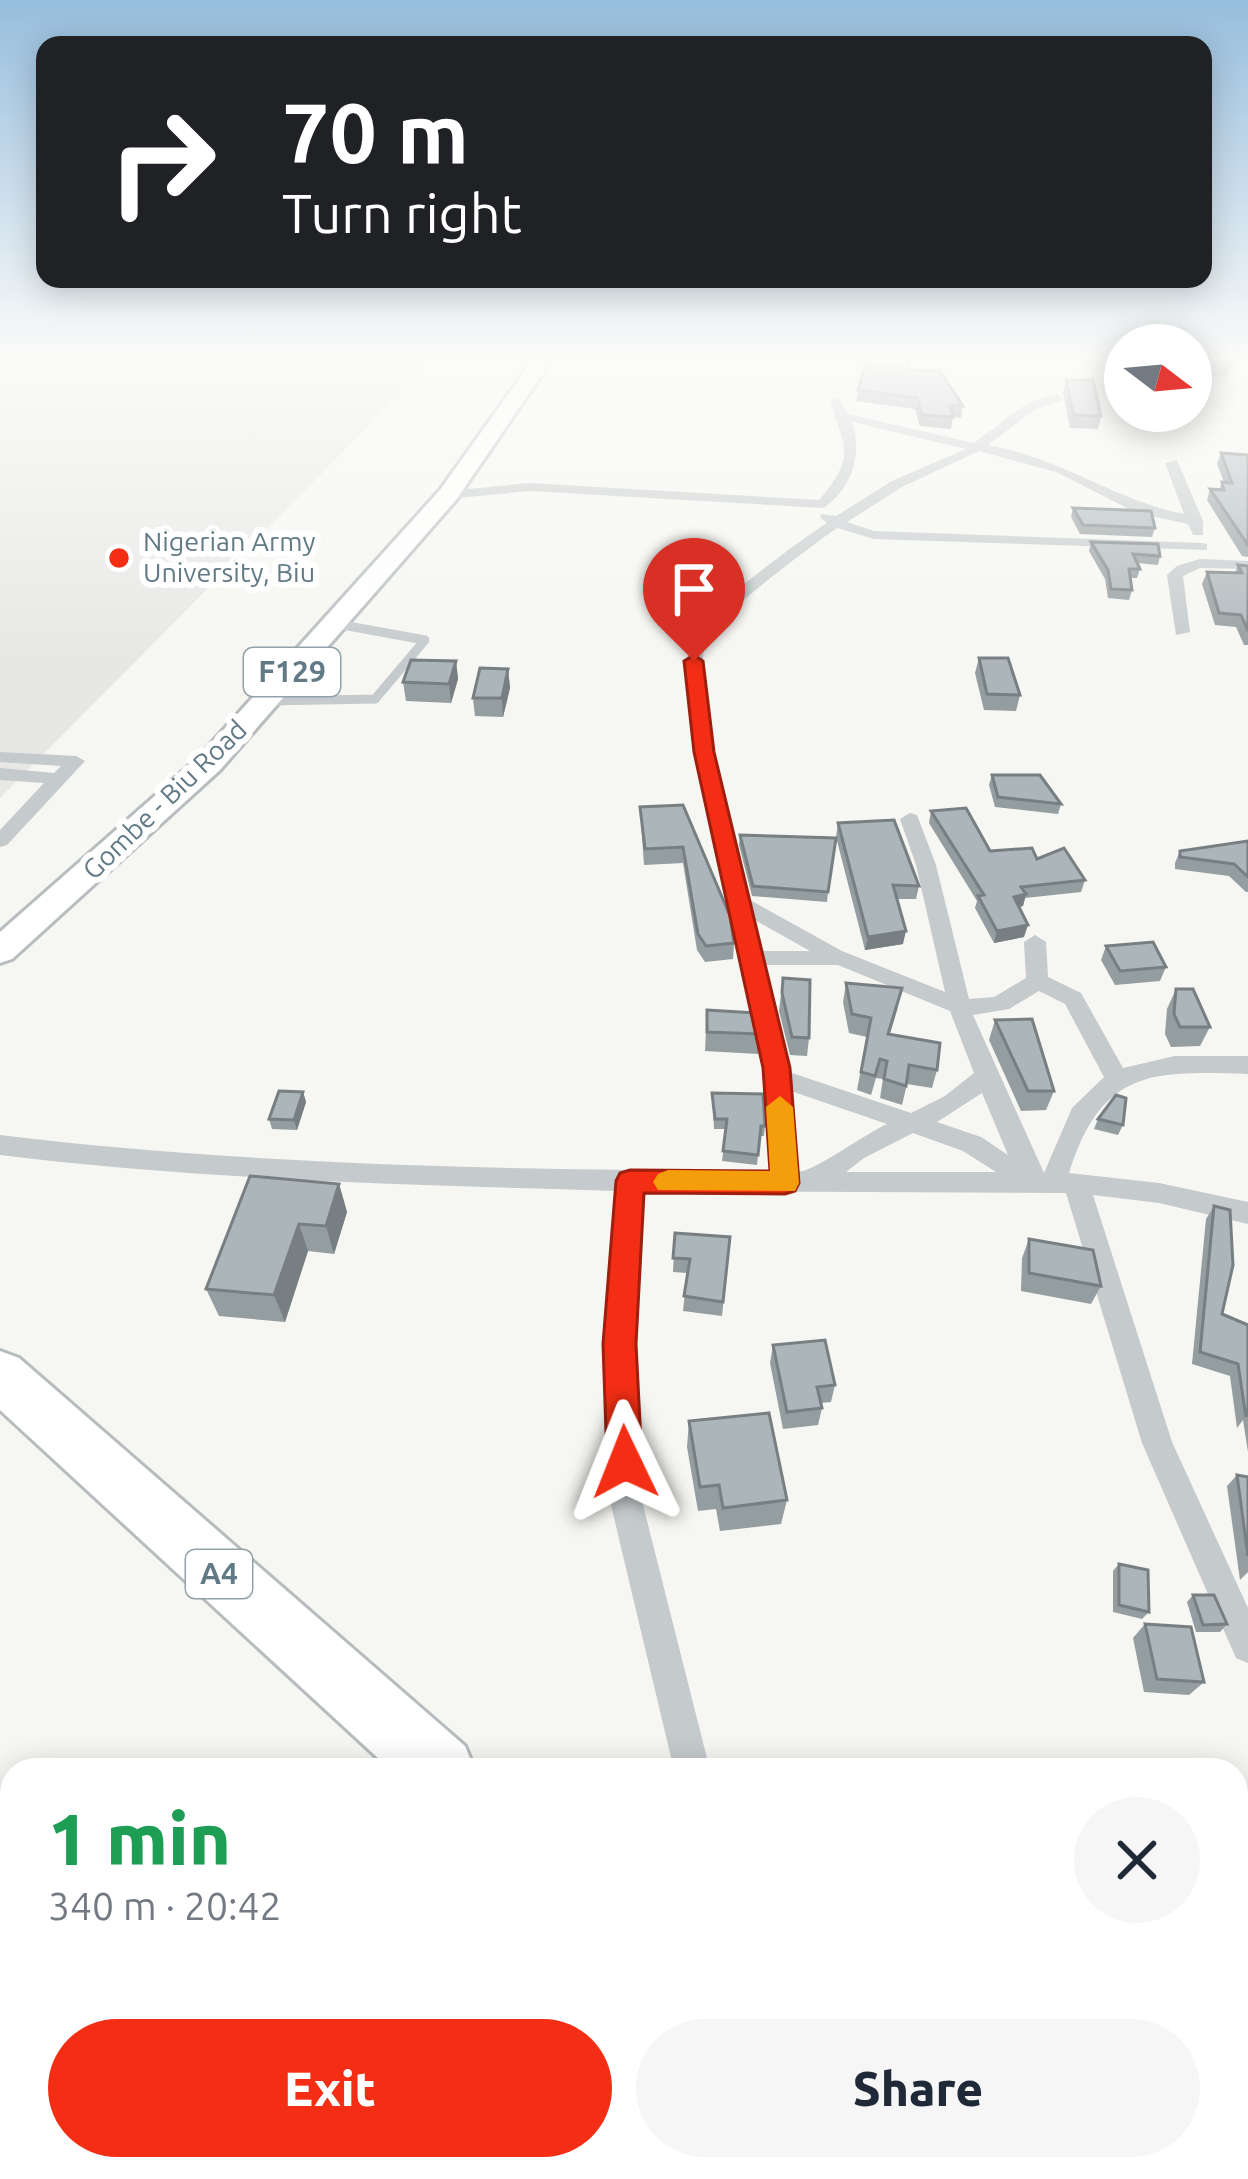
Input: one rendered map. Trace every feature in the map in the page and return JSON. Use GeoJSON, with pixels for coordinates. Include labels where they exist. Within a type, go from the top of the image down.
{"type":"FeatureCollection","features":[{"type":"Feature","properties":{"kind":"highway","name":"A4"},"geometry":{"type":"LineString","coordinates":[[0,1375],[428,1758]]}},
{"type":"Feature","properties":{"kind":"main road","name":"Gombe - Biu Road"},"geometry":{"type":"LineString","coordinates":[[0,951],[209,764],[337,624],[448,495],[473,459]]}},
{"type":"Feature","properties":{"kind":"street"},"geometry":{"type":"LineString","coordinates":[[849,459],[848,472],[823,504],[824,513],[836,524],[874,536],[1205,554],[1248,565]]}},
{"type":"Feature","properties":{"kind":"street"},"geometry":{"type":"LineString","coordinates":[[785,1183],[778,1077],[698,712],[694,661],[700,631],[803,544],[897,484],[952,459]]}},
{"type":"Feature","properties":{"kind":"street"},"geometry":{"type":"LineString","coordinates":[[1022,459],[1061,470],[1142,510],[1196,521]]}},
{"type":"Feature","properties":{"kind":"street"},"geometry":{"type":"LineString","coordinates":[[1172,463],[1205,554]]}},
{"type":"Feature","properties":{"kind":"street"},"geometry":{"type":"LineString","coordinates":[[448,495],[529,487],[823,504]]}},
{"type":"Feature","properties":{"kind":"street"},"geometry":{"type":"LineString","coordinates":[[1182,632],[1175,575],[1205,554]]}},
{"type":"Feature","properties":{"kind":"street"},"geometry":{"type":"LineString","coordinates":[[0,758],[76,760],[0,842]]}},
{"type":"Feature","properties":{"kind":"street"},"geometry":{"type":"LineString","coordinates":[[0,774],[59,779]]}},
{"type":"Feature","properties":{"kind":"street"},"geometry":{"type":"LineString","coordinates":[[910,819],[926,865],[959,1006],[984,1077],[1054,1183],[1157,1443],[1248,1646]]}},
{"type":"Feature","properties":{"kind":"street"},"geometry":{"type":"LineString","coordinates":[[741,904],[840,958],[959,1006],[977,1009],[1003,1004],[1037,981]]}},
{"type":"Feature","properties":{"kind":"street"},"geometry":{"type":"LineString","coordinates":[[1035,942],[1037,981]]}},
{"type":"Feature","properties":{"kind":"street"},"geometry":{"type":"LineString","coordinates":[[754,958],[840,958]]}},
{"type":"Feature","properties":{"kind":"street"},"geometry":{"type":"LineString","coordinates":[[1037,981],[1073,999],[1118,1079]]}},
{"type":"Feature","properties":{"kind":"street"},"geometry":{"type":"LineString","coordinates":[[1054,1183],[1065,1137],[1092,1095],[1118,1079],[1133,1072],[1204,1063],[1248,1065]]}},
{"type":"Feature","properties":{"kind":"street"},"geometry":{"type":"LineString","coordinates":[[778,1077],[972,1144],[1054,1183]]}},
{"type":"Feature","properties":{"kind":"street"},"geometry":{"type":"LineString","coordinates":[[818,1180],[856,1150],[918,1125],[962,1099],[984,1077]]}},
{"type":"Feature","properties":{"kind":"street"},"geometry":{"type":"LineString","coordinates":[[0,1145],[97,1157],[630,1181],[1054,1183],[1160,1193],[1248,1214]]}},
{"type":"Feature","properties":{"kind":"street"},"geometry":{"type":"LineString","coordinates":[[630,1181],[620,1344],[626,1501],[689,1758]]}},
{"type":"Feature","properties":{"kind":"lane"},"geometry":{"type":"LineString","coordinates":[[265,701],[375,699],[425,640],[337,624]]}},
{"type":"Feature","properties":{"kind":"shaded area"},"geometry":{"type":"Polygon","coordinates":[[[0,459],[336,459],[0,798],[0,459]]]}},
{"type":"Feature","properties":{"kind":"building"},"geometry":{"type":"Polygon","coordinates":[[[1223,459],[1248,459],[1248,545],[1210,489],[1224,490],[1222,482],[1232,483],[1223,459]]]}},
{"type":"Feature","properties":{"kind":"building"},"geometry":{"type":"Polygon","coordinates":[[[1073,508],[1151,511],[1155,528],[1083,525],[1073,508]]]}},
{"type":"Feature","properties":{"kind":"building"},"geometry":{"type":"Polygon","coordinates":[[[1091,542],[1158,544],[1160,556],[1133,554],[1140,569],[1129,569],[1132,590],[1111,589],[1108,570],[1091,542]]]}},
{"type":"Feature","properties":{"kind":"building"},"geometry":{"type":"Polygon","coordinates":[[[1238,565],[1248,566],[1248,631],[1241,615],[1219,613],[1207,572],[1242,573],[1238,565]]]}},
{"type":"Feature","properties":{"kind":"building"},"geometry":{"type":"Polygon","coordinates":[[[979,658],[1008,658],[1020,695],[987,694],[979,658]]]}},
{"type":"Feature","properties":{"kind":"building"},"geometry":{"type":"Polygon","coordinates":[[[411,660],[456,661],[449,684],[403,682],[411,660]]]}},
{"type":"Feature","properties":{"kind":"building"},"geometry":{"type":"Polygon","coordinates":[[[480,668],[508,669],[502,698],[473,698],[480,668]]]}},
{"type":"Feature","properties":{"kind":"building"},"geometry":{"type":"Polygon","coordinates":[[[992,775],[1040,775],[1061,804],[998,797],[992,775]]]}},
{"type":"Feature","properties":{"kind":"building"},"geometry":{"type":"Polygon","coordinates":[[[683,805],[730,916],[734,943],[706,946],[698,934],[683,847],[645,849],[640,807],[683,805]]]}},
{"type":"Feature","properties":{"kind":"building"},"geometry":{"type":"Polygon","coordinates":[[[966,808],[990,851],[1032,848],[1037,859],[1064,848],[1085,880],[1021,887],[1026,894],[1014,897],[1028,925],[997,931],[978,896],[984,895],[931,811],[966,808]]]}},
{"type":"Feature","properties":{"kind":"building"},"geometry":{"type":"Polygon","coordinates":[[[894,820],[919,886],[893,885],[906,931],[868,937],[838,823],[894,820]]]}},
{"type":"Feature","properties":{"kind":"building"},"geometry":{"type":"Polygon","coordinates":[[[740,835],[836,838],[828,892],[753,886],[740,835]]]}},
{"type":"Feature","properties":{"kind":"building"},"geometry":{"type":"Polygon","coordinates":[[[1248,841],[1248,877],[1234,864],[1180,857],[1180,851],[1248,841]]]}},
{"type":"Feature","properties":{"kind":"building"},"geometry":{"type":"Polygon","coordinates":[[[1153,942],[1166,967],[1120,971],[1106,946],[1153,942]]]}},
{"type":"Feature","properties":{"kind":"building"},"geometry":{"type":"Polygon","coordinates":[[[783,978],[810,980],[809,1038],[792,1037],[783,978]]]}},
{"type":"Feature","properties":{"kind":"building"},"geometry":{"type":"Polygon","coordinates":[[[846,983],[902,988],[888,1034],[940,1043],[937,1070],[909,1065],[906,1086],[884,1079],[887,1061],[880,1059],[875,1076],[861,1072],[871,1018],[852,1014],[846,983]]]}},
{"type":"Feature","properties":{"kind":"building"},"geometry":{"type":"Polygon","coordinates":[[[1176,989],[1193,989],[1210,1027],[1180,1027],[1174,1014],[1176,989]]]}},
{"type":"Feature","properties":{"kind":"building"},"geometry":{"type":"Polygon","coordinates":[[[707,1010],[755,1013],[760,1034],[707,1032],[707,1010]]]}},
{"type":"Feature","properties":{"kind":"building"},"geometry":{"type":"Polygon","coordinates":[[[1032,1019],[1054,1091],[1028,1091],[995,1020],[1032,1019]]]}},
{"type":"Feature","properties":{"kind":"building"},"geometry":{"type":"Polygon","coordinates":[[[279,1091],[303,1092],[294,1120],[269,1119],[279,1091]]]}},
{"type":"Feature","properties":{"kind":"building"},"geometry":{"type":"Polygon","coordinates":[[[712,1093],[763,1094],[765,1126],[761,1126],[758,1155],[723,1151],[727,1119],[715,1119],[712,1093]]]}},
{"type":"Feature","properties":{"kind":"building"},"geometry":{"type":"Polygon","coordinates":[[[1116,1095],[1126,1098],[1123,1125],[1098,1119],[1116,1095]]]}},
{"type":"Feature","properties":{"kind":"building"},"geometry":{"type":"Polygon","coordinates":[[[250,1176],[339,1184],[326,1226],[299,1224],[274,1295],[206,1289],[250,1176]]]}},
{"type":"Feature","properties":{"kind":"building"},"geometry":{"type":"Polygon","coordinates":[[[1214,1206],[1230,1210],[1233,1265],[1222,1314],[1248,1325],[1246,1417],[1238,1364],[1200,1352],[1214,1206]]]}},
{"type":"Feature","properties":{"kind":"building"},"geometry":{"type":"Polygon","coordinates":[[[675,1233],[730,1237],[723,1302],[684,1296],[690,1259],[673,1258],[675,1233]]]}},
{"type":"Feature","properties":{"kind":"building"},"geometry":{"type":"Polygon","coordinates":[[[1029,1239],[1093,1250],[1101,1286],[1029,1273],[1029,1239]]]}},
{"type":"Feature","properties":{"kind":"building"},"geometry":{"type":"Polygon","coordinates":[[[825,1340],[835,1385],[817,1387],[822,1408],[787,1412],[773,1345],[825,1340]]]}},
{"type":"Feature","properties":{"kind":"building"},"geometry":{"type":"Polygon","coordinates":[[[769,1413],[787,1500],[723,1508],[719,1485],[700,1487],[689,1421],[769,1413]]]}},
{"type":"Feature","properties":{"kind":"building"},"geometry":{"type":"Polygon","coordinates":[[[1237,1475],[1248,1477],[1248,1556],[1237,1475]]]}},
{"type":"Feature","properties":{"kind":"building"},"geometry":{"type":"Polygon","coordinates":[[[1119,1564],[1148,1570],[1149,1612],[1119,1605],[1119,1564]]]}},
{"type":"Feature","properties":{"kind":"building"},"geometry":{"type":"Polygon","coordinates":[[[1193,1595],[1214,1595],[1227,1624],[1203,1625],[1193,1595]]]}},
{"type":"Feature","properties":{"kind":"building"},"geometry":{"type":"Polygon","coordinates":[[[1145,1624],[1191,1627],[1204,1682],[1157,1679],[1145,1624]]]}},
{"type":"Feature","properties":{"kind":"slow traffic"},"geometry":{"type":"LineString","coordinates":[[668,1182],[785,1183],[780,1107]]}},
{"type":"Feature","properties":{"kind":"place","name":"Nigerian Army University, Biu"},"geometry":{"type":"Point","coordinates":[119,558]}},
{"type":"Feature","properties":{"kind":"route"},"geometry":{"type":"LineString","coordinates":[[625,1462],[620,1344],[630,1181],[785,1183],[777,1068],[704,752],[694,661]]}}]}
